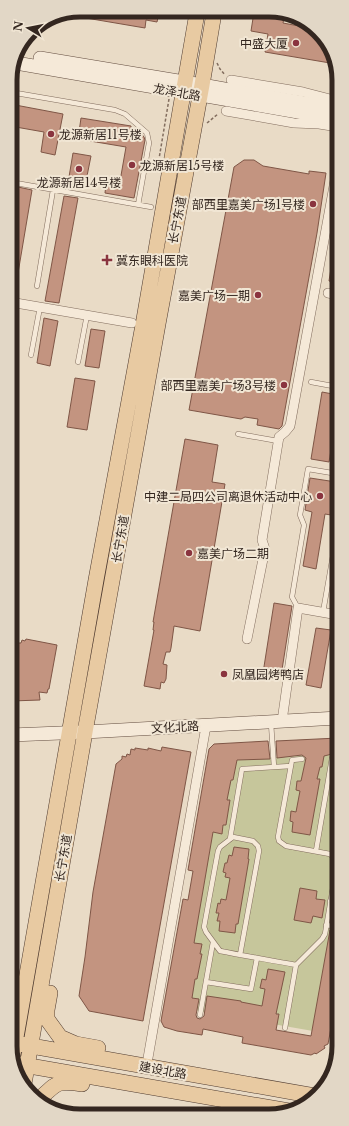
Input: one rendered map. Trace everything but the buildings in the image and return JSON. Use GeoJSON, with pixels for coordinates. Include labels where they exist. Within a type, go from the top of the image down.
{"type":"FeatureCollection","features":[{"type":"Feature","properties":{"kind":"main road","name":"长宁东道"},"geometry":{"type":"LineString","coordinates":[[17,1022],[143,325],[196,17]]}},
{"type":"Feature","properties":{"kind":"main road","name":"长宁东道"},"geometry":{"type":"LineString","coordinates":[[20,1065],[31,1046],[85,732],[213,17]]}},
{"type":"Feature","properties":{"kind":"main road","name":"龙泽北路"},"geometry":{"type":"LineString","coordinates":[[22,55],[332,119]]}},
{"type":"Feature","properties":{"kind":"main road","name":"龙泽北路"},"geometry":{"type":"LineString","coordinates":[[19,63],[184,88]]}},
{"type":"Feature","properties":{"kind":"main road","name":"龙泽北路"},"geometry":{"type":"LineString","coordinates":[[201,91],[332,108]]}},
{"type":"Feature","properties":{"kind":"main road","name":"文化北路"},"geometry":{"type":"LineString","coordinates":[[17,735],[332,718]]}},
{"type":"Feature","properties":{"kind":"main road"},"geometry":{"type":"LineString","coordinates":[[17,971],[27,920],[40,900]]}},
{"type":"Feature","properties":{"kind":"main road"},"geometry":{"type":"LineString","coordinates":[[55,902],[59,928],[47,1019],[60,1037],[86,1046],[148,1058],[191,1074]]}},
{"type":"Feature","properties":{"kind":"main road","name":"建设北路"},"geometry":{"type":"LineString","coordinates":[[17,1044],[308,1095]]}},
{"type":"Feature","properties":{"kind":"main road","name":"建设北路"},"geometry":{"type":"LineString","coordinates":[[20,1065],[276,1108]]}},
{"type":"Feature","properties":{"kind":"main road"},"geometry":{"type":"LineString","coordinates":[[42,1096],[51,1086],[64,1081],[142,1095],[188,1093]]}},
{"type":"Feature","properties":{"kind":"street"},"geometry":{"type":"LineString","coordinates":[[231,80],[302,92],[332,100]]}},
{"type":"Feature","properties":{"kind":"street"},"geometry":{"type":"LineString","coordinates":[[226,111],[294,123],[319,124],[332,127]]}},
{"type":"Feature","properties":{"kind":"street"},"geometry":{"type":"LineString","coordinates":[[247,639],[265,549],[262,540],[278,441],[290,426],[332,197]]}},
{"type":"Feature","properties":{"kind":"street"},"geometry":{"type":"LineString","coordinates":[[328,293],[332,294]]}},
{"type":"Feature","properties":{"kind":"street"},"geometry":{"type":"LineString","coordinates":[[17,303],[132,323]]}},
{"type":"Feature","properties":{"kind":"street"},"geometry":{"type":"LineString","coordinates":[[277,722],[298,608],[332,614]]}},
{"type":"Feature","properties":{"kind":"street"},"geometry":{"type":"LineString","coordinates":[[148,1058],[206,726]]}},
{"type":"Feature","properties":{"kind":"lane"},"geometry":{"type":"LineString","coordinates":[[17,93],[115,110],[131,118],[147,134],[149,143],[138,205]]}},
{"type":"Feature","properties":{"kind":"lane"},"geometry":{"type":"LineString","coordinates":[[17,183],[151,207]]}},
{"type":"Feature","properties":{"kind":"lane"},"geometry":{"type":"LineString","coordinates":[[38,286],[53,190]]}},
{"type":"Feature","properties":{"kind":"lane"},"geometry":{"type":"LineString","coordinates":[[31,355],[40,307]]}},
{"type":"Feature","properties":{"kind":"lane"},"geometry":{"type":"LineString","coordinates":[[78,362],[87,315]]}},
{"type":"Feature","properties":{"kind":"lane"},"geometry":{"type":"LineString","coordinates":[[311,382],[332,386]]}},
{"type":"Feature","properties":{"kind":"lane"},"geometry":{"type":"LineString","coordinates":[[238,434],[278,441]]}},
{"type":"Feature","properties":{"kind":"lane"},"geometry":{"type":"LineString","coordinates":[[298,608],[292,597],[304,525],[300,515],[308,469],[332,473]]}},
{"type":"Feature","properties":{"kind":"lane"},"geometry":{"type":"LineString","coordinates":[[323,612],[332,569]]}},
{"type":"Feature","properties":{"kind":"lane"},"geometry":{"type":"LineString","coordinates":[[274,768],[277,722]]}},
{"type":"Feature","properties":{"kind":"lane"},"geometry":{"type":"LineString","coordinates":[[316,851],[332,758]]}},
{"type":"Feature","properties":{"kind":"lane"},"geometry":{"type":"LineString","coordinates":[[302,759],[292,760],[278,836],[279,841],[286,846],[330,854],[332,856]]}},
{"type":"Feature","properties":{"kind":"lane"},"geometry":{"type":"LineString","coordinates":[[291,766],[242,769],[230,838],[220,847],[218,851],[204,927],[220,951],[296,965]]}},
{"type":"Feature","properties":{"kind":"lane"},"geometry":{"type":"LineString","coordinates":[[230,838],[253,841],[258,846],[260,851],[240,955]]}},
{"type":"Feature","properties":{"kind":"lane"},"geometry":{"type":"LineString","coordinates":[[285,1028],[296,965],[322,939],[332,890]]}},
{"type":"Feature","properties":{"kind":"lane"},"geometry":{"type":"LineString","coordinates":[[326,924],[332,925]]}},
{"type":"Feature","properties":{"kind":"lane"},"geometry":{"type":"LineString","coordinates":[[200,1015],[213,942]]}},
{"type":"Feature","properties":{"kind":"lane"},"geometry":{"type":"LineString","coordinates":[[206,982],[251,989],[257,958]]}},
{"type":"Feature","properties":{"kind":"green space"},"geometry":{"type":"Polygon","coordinates":[[[332,753],[332,926],[313,1031],[170,1006],[214,762],[332,753]]]}},
{"type":"Feature","properties":{"kind":"place","name":"中盛大厦"},"geometry":{"type":"Point","coordinates":[296,43]}},
{"type":"Feature","properties":{"kind":"place","name":"龙源新居11号楼"},"geometry":{"type":"Point","coordinates":[51,134]}},
{"type":"Feature","properties":{"kind":"place","name":"龙源新居15号楼"},"geometry":{"type":"Point","coordinates":[132,165]}},
{"type":"Feature","properties":{"kind":"place","name":"龙源新居14号楼"},"geometry":{"type":"Point","coordinates":[79,169]}},
{"type":"Feature","properties":{"kind":"place","name":"部西里嘉美广场1号楼"},"geometry":{"type":"Point","coordinates":[313,204]}},
{"type":"Feature","properties":{"kind":"place","name":"冀东眼科医院"},"geometry":{"type":"Point","coordinates":[107,260]}},
{"type":"Feature","properties":{"kind":"place","name":"嘉美广场一期"},"geometry":{"type":"Point","coordinates":[258,295]}},
{"type":"Feature","properties":{"kind":"place","name":"部西里嘉美广场3号楼"},"geometry":{"type":"Point","coordinates":[284,385]}},
{"type":"Feature","properties":{"kind":"place","name":"中建二局四公司离退休活动中心"},"geometry":{"type":"Point","coordinates":[320,496]}},
{"type":"Feature","properties":{"kind":"place","name":"嘉美广场二期"},"geometry":{"type":"Point","coordinates":[189,553]}},
{"type":"Feature","properties":{"kind":"place","name":"凤凰园烤鸭店"},"geometry":{"type":"Point","coordinates":[224,674]}}]}
